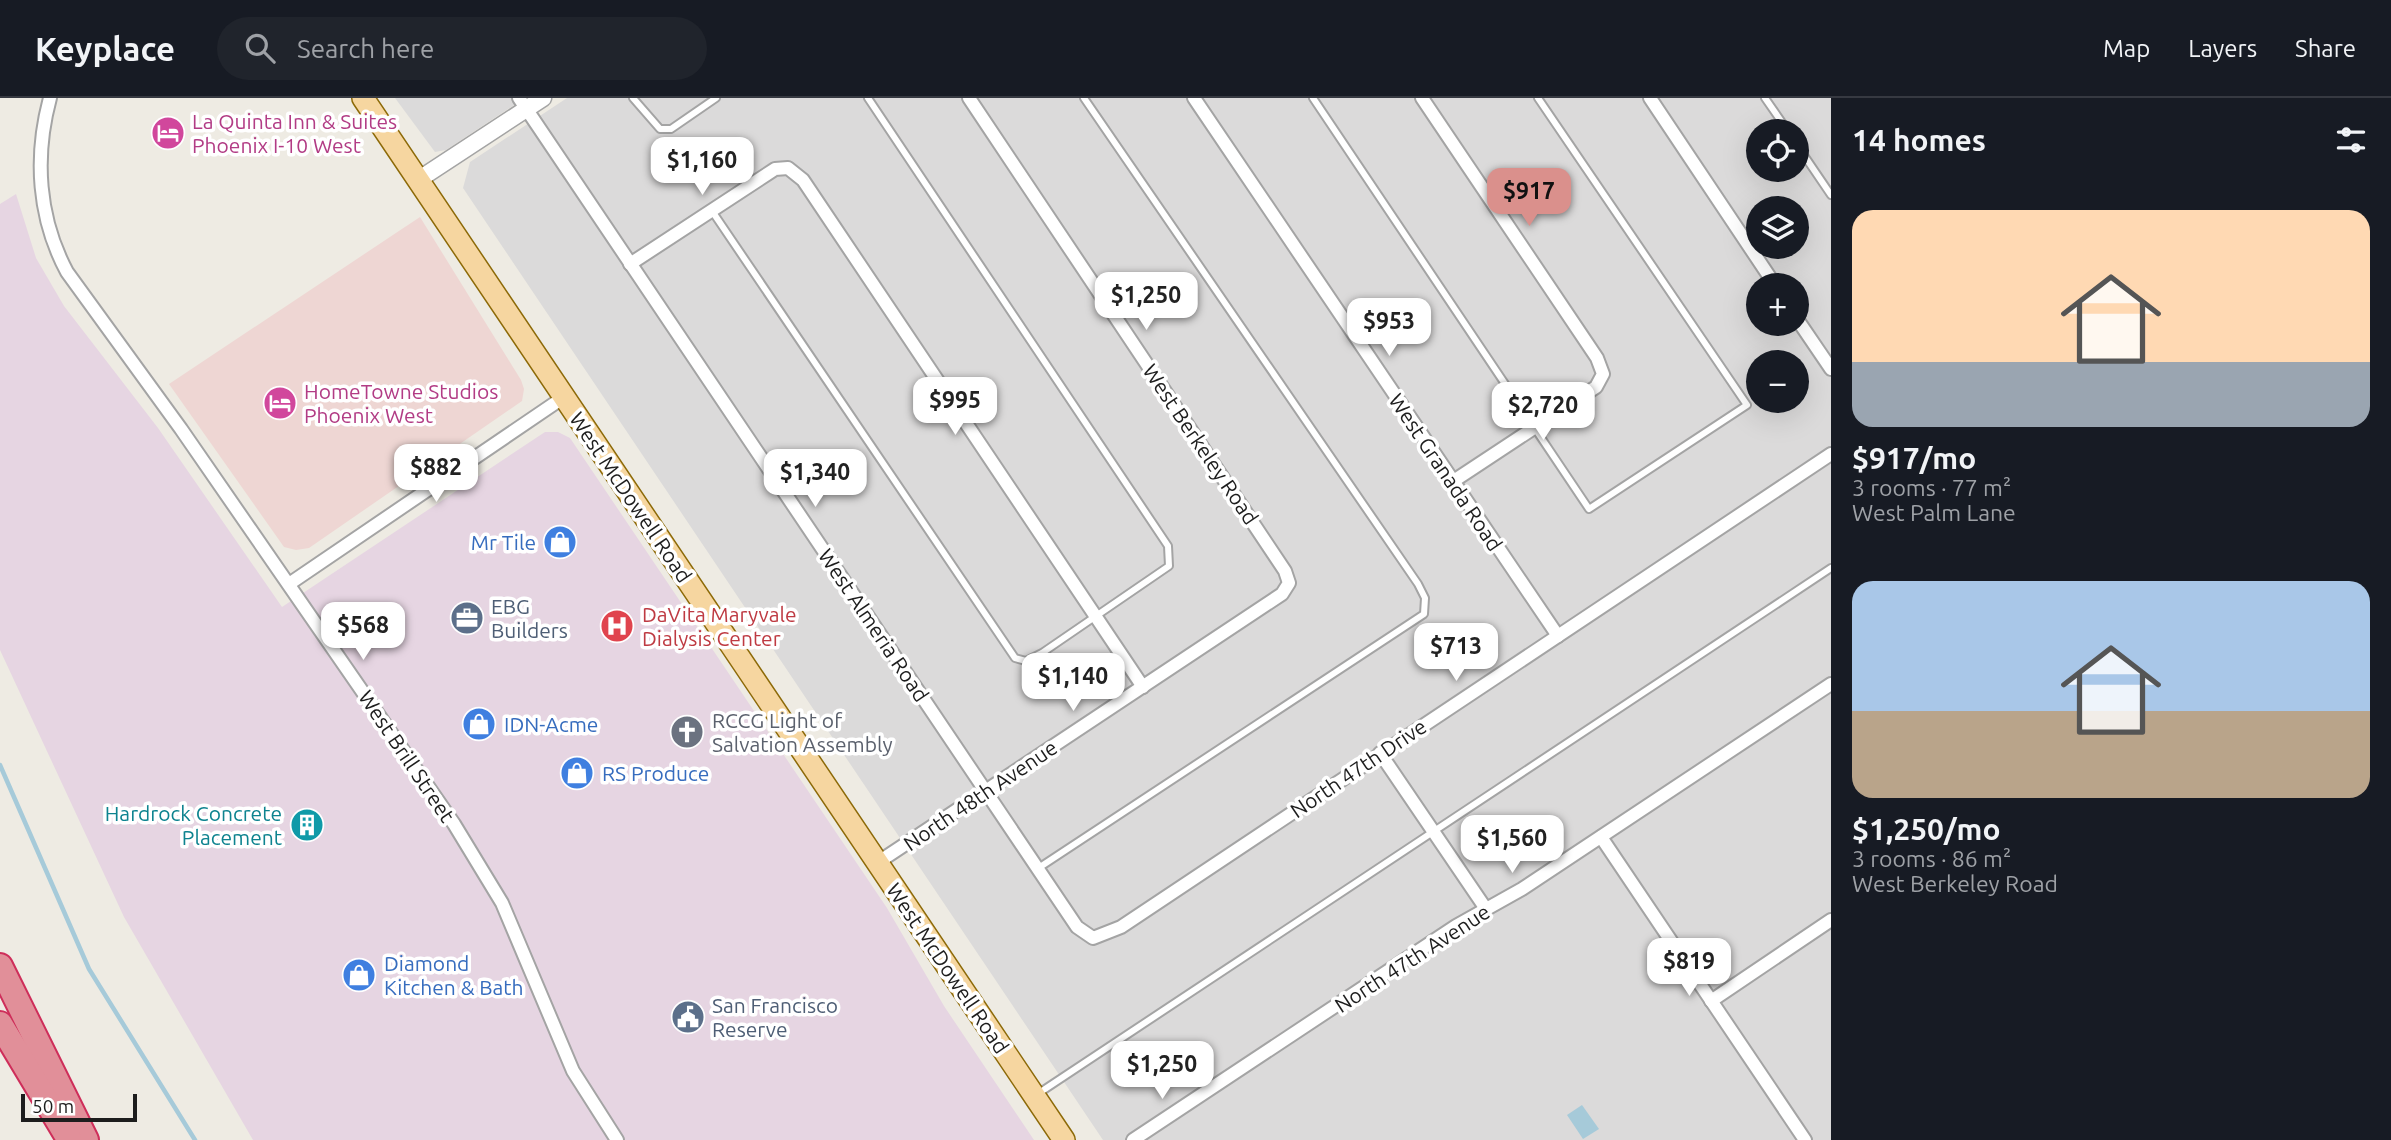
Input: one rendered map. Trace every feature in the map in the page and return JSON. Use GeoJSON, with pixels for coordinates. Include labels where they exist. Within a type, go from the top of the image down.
{"type":"FeatureCollection","features":[{"type":"Feature","properties":{"kind":"highway"},"geometry":{"type":"LineString","coordinates":[[0,966],[86,1140]]}},
{"type":"Feature","properties":{"kind":"highway"},"geometry":{"type":"LineString","coordinates":[[0,1024],[70,1140]]}},
{"type":"Feature","properties":{"kind":"main road","name":"West McDowell Road"},"geometry":{"type":"LineString","coordinates":[[363,98],[1064,1140]]}},
{"type":"Feature","properties":{"kind":"street","name":"West Brill Street"},"geometry":{"type":"LineString","coordinates":[[50,98],[45,118],[40,178],[45,219],[54,248],[67,272],[289,584],[454,824],[497,894],[567,1059],[585,1093],[617,1140]]}},
{"type":"Feature","properties":{"kind":"street"},"geometry":{"type":"LineString","coordinates":[[418,180],[523,104],[543,98]]}},
{"type":"Feature","properties":{"kind":"street","name":"West Berkeley Road"},"geometry":{"type":"LineString","coordinates":[[969,98],[1285,571],[1289,583]]}},
{"type":"Feature","properties":{"kind":"street","name":"West Granada Road"},"geometry":{"type":"LineString","coordinates":[[1194,98],[1558,636]]}},
{"type":"Feature","properties":{"kind":"street"},"geometry":{"type":"LineString","coordinates":[[1422,98],[1598,358],[1603,374],[1596,387],[1452,482]]}},
{"type":"Feature","properties":{"kind":"street"},"geometry":{"type":"LineString","coordinates":[[1650,98],[1767,273]]}},
{"type":"Feature","properties":{"kind":"street","name":"West Almeria Road"},"geometry":{"type":"LineString","coordinates":[[523,104],[1077,928],[1093,938]]}},
{"type":"Feature","properties":{"kind":"street"},"geometry":{"type":"LineString","coordinates":[[630,264],[775,169],[788,168],[803,180],[1143,687]]}},
{"type":"Feature","properties":{"kind":"street"},"geometry":{"type":"LineString","coordinates":[[1809,336],[1831,369]]}},
{"type":"Feature","properties":{"kind":"street"},"geometry":{"type":"LineString","coordinates":[[289,584],[564,397]]}},
{"type":"Feature","properties":{"kind":"street","name":"North 47th Drive"},"geometry":{"type":"LineString","coordinates":[[1093,938],[1121,927],[1831,454]]}},
{"type":"Feature","properties":{"kind":"street","name":"North 48th Avenue"},"geometry":{"type":"LineString","coordinates":[[877,863],[1282,594],[1289,583]]}},
{"type":"Feature","properties":{"kind":"street","name":"North 47th Avenue"},"geometry":{"type":"LineString","coordinates":[[1133,1140],[1455,926],[1601,837],[1831,684]]}},
{"type":"Feature","properties":{"kind":"street"},"geometry":{"type":"LineString","coordinates":[[1381,753],[1486,909]]}},
{"type":"Feature","properties":{"kind":"street"},"geometry":{"type":"LineString","coordinates":[[1601,837],[1805,1140]]}},
{"type":"Feature","properties":{"kind":"street"},"geometry":{"type":"LineString","coordinates":[[1711,1001],[1831,920]]}},
{"type":"Feature","properties":{"kind":"lane"},"geometry":{"type":"LineString","coordinates":[[633,98],[660,129],[671,129],[716,98]]}},
{"type":"Feature","properties":{"kind":"lane"},"geometry":{"type":"LineString","coordinates":[[712,210],[1015,659],[1026,661],[1042,653],[1168,566],[1168,545],[868,98]]}},
{"type":"Feature","properties":{"kind":"lane"},"geometry":{"type":"LineString","coordinates":[[1037,869],[1424,614],[1425,598],[1418,584],[1084,98]]}},
{"type":"Feature","properties":{"kind":"lane"},"geometry":{"type":"LineString","coordinates":[[1313,98],[1589,509],[1747,405],[1538,98]]}},
{"type":"Feature","properties":{"kind":"lane"},"geometry":{"type":"LineString","coordinates":[[1765,98],[1780,119]]}},
{"type":"Feature","properties":{"kind":"lane"},"geometry":{"type":"LineString","coordinates":[[1809,163],[1831,195]]}},
{"type":"Feature","properties":{"kind":"lane"},"geometry":{"type":"LineString","coordinates":[[1034,1096],[1831,568]]}},
{"type":"Feature","properties":{"kind":"shaded area"},"geometry":{"type":"Polygon","coordinates":[[[395,98],[525,98],[446,150],[435,152],[395,98]]]}},
{"type":"Feature","properties":{"kind":"shaded area"},"geometry":{"type":"Polygon","coordinates":[[[567,98],[1831,98],[1831,1140],[1103,1140],[463,188],[470,162],[567,98]]]}},
{"type":"Feature","properties":{"kind":"shaded area"},"geometry":{"type":"Polygon","coordinates":[[[16,194],[36,258],[64,306],[158,428],[282,607],[545,432],[558,432],[570,438],[887,908],[944,1006],[1034,1140],[253,1140],[124,917],[0,650],[0,204],[16,194]]]}},
{"type":"Feature","properties":{"kind":"shaded area"},"geometry":{"type":"Polygon","coordinates":[[[420,217],[521,380],[524,389],[522,401],[309,548],[296,550],[284,547],[169,384],[420,217]]]}},
{"type":"Feature","properties":{"kind":"water"},"geometry":{"type":"Polygon","coordinates":[[[1582,1105],[1599,1129],[1583,1139],[1567,1115],[1582,1105]]]}},
{"type":"Feature","properties":{"kind":"waterway"},"geometry":{"type":"LineString","coordinates":[[0,765],[89,969],[195,1140]]}},
{"type":"Feature","properties":{"kind":"place","name":"La Quinta Inn & Suites Phoenix I-10 West"},"geometry":{"type":"Point","coordinates":[168,133]}},
{"type":"Feature","properties":{"kind":"place","name":"HomeTowne Studios Phoenix West"},"geometry":{"type":"Point","coordinates":[280,403]}},
{"type":"Feature","properties":{"kind":"place","name":"Mr Tile"},"geometry":{"type":"Point","coordinates":[560,542]}},
{"type":"Feature","properties":{"kind":"place","name":"EBG Builders"},"geometry":{"type":"Point","coordinates":[467,618]}},
{"type":"Feature","properties":{"kind":"place","name":"DaVita Maryvale Dialysis Center"},"geometry":{"type":"Point","coordinates":[617,626]}},
{"type":"Feature","properties":{"kind":"place","name":"IDN-Acme"},"geometry":{"type":"Point","coordinates":[479,724]}},
{"type":"Feature","properties":{"kind":"place","name":"RCCG Light of Salvation Assembly"},"geometry":{"type":"Point","coordinates":[687,732]}},
{"type":"Feature","properties":{"kind":"place","name":"RS Produce"},"geometry":{"type":"Point","coordinates":[577,773]}},
{"type":"Feature","properties":{"kind":"place","name":"Hardrock Concrete Placement"},"geometry":{"type":"Point","coordinates":[307,825]}},
{"type":"Feature","properties":{"kind":"place","name":"Diamond Kitchen & Bath"},"geometry":{"type":"Point","coordinates":[359,975]}},
{"type":"Feature","properties":{"kind":"place","name":"San Francisco Reserve"},"geometry":{"type":"Point","coordinates":[688,1017]}}]}
